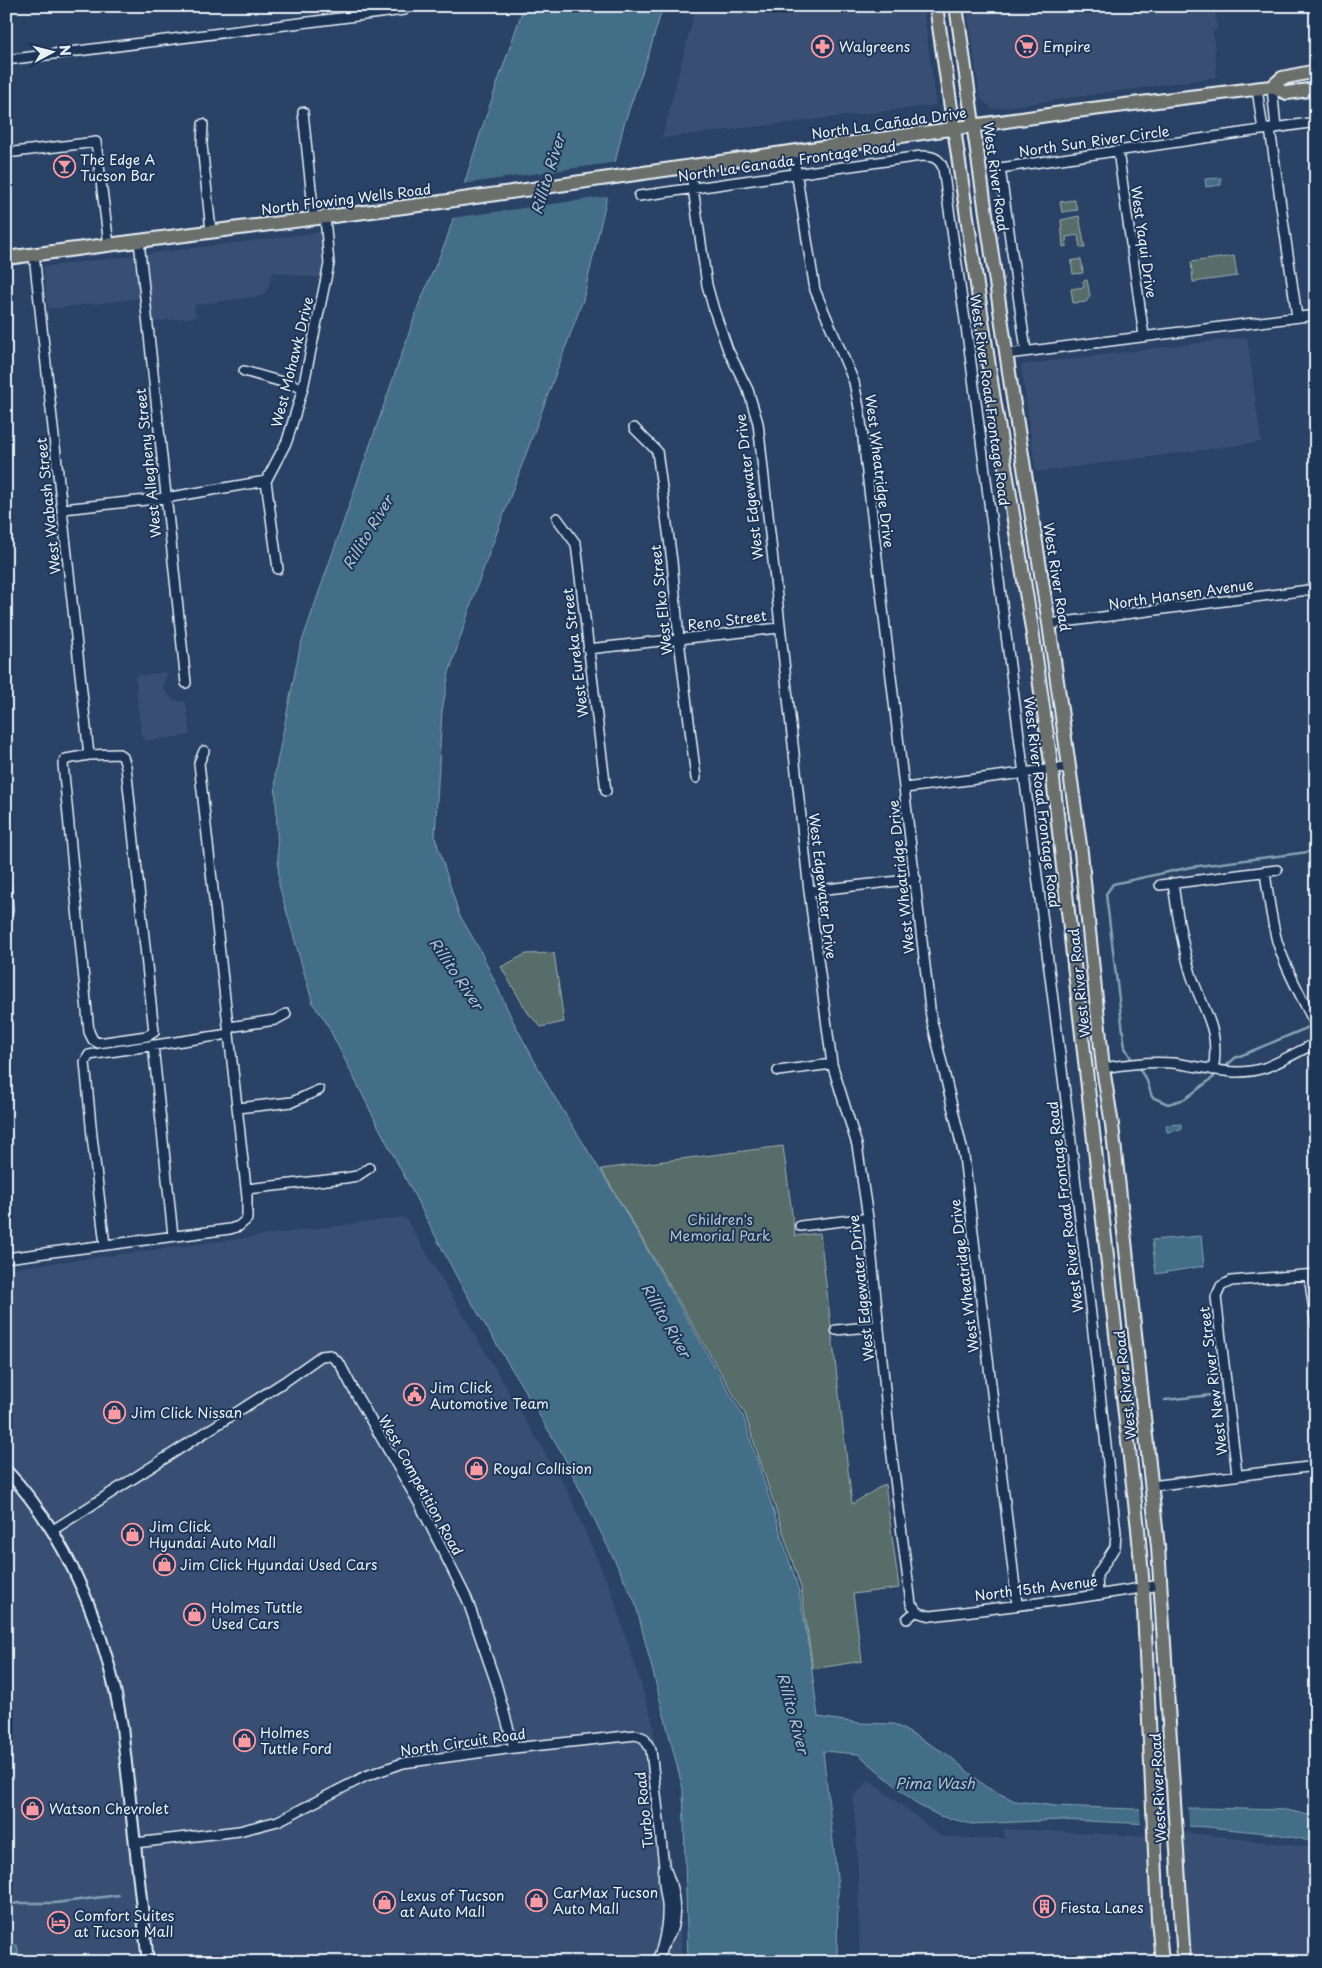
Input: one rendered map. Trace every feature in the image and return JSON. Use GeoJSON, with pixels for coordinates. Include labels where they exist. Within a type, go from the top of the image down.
{"type":"FeatureCollection","features":[{"type":"Feature","properties":{"kind":"main road","name":"West River Road"},"geometry":{"type":"LineString","coordinates":[[936,6],[992,387],[1032,629],[1052,770],[1135,1500],[1143,1588],[1162,1962]]}},
{"type":"Feature","properties":{"kind":"main road","name":"West River Road"},"geometry":{"type":"LineString","coordinates":[[956,6],[1049,624],[1082,862],[1103,1068],[1126,1241],[1161,1585],[1184,1962]]}},
{"type":"Feature","properties":{"kind":"main road","name":"North La Cañada Drive"},"geometry":{"type":"LineString","coordinates":[[1272,88],[1282,78],[1316,71]]}},
{"type":"Feature","properties":{"kind":"main road","name":"North La Cañada Drive"},"geometry":{"type":"LineString","coordinates":[[690,167],[1088,109],[1257,89],[1272,88],[1287,93],[1316,88]]}},
{"type":"Feature","properties":{"kind":"main road","name":"North Flowing Wells Road"},"geometry":{"type":"LineString","coordinates":[[6,258],[319,218],[690,167]]}},
{"type":"Feature","properties":{"kind":"street"},"geometry":{"type":"LineString","coordinates":[[6,60],[404,10],[408,6]]}},
{"type":"Feature","properties":{"kind":"street"},"geometry":{"type":"LineString","coordinates":[[1270,129],[1272,88]]}},
{"type":"Feature","properties":{"kind":"street"},"geometry":{"type":"LineString","coordinates":[[1257,89],[1270,129],[1297,317]]}},
{"type":"Feature","properties":{"kind":"street","name":"West Mohawk Drive"},"geometry":{"type":"LineString","coordinates":[[266,481],[287,441],[303,388],[329,264],[319,218],[303,112]]}},
{"type":"Feature","properties":{"kind":"street","name":"North Sun River Circle"},"geometry":{"type":"LineString","coordinates":[[1026,352],[1000,168],[1316,122]]}},
{"type":"Feature","properties":{"kind":"street"},"geometry":{"type":"LineString","coordinates":[[203,124],[202,144],[211,231]]}},
{"type":"Feature","properties":{"kind":"street"},"geometry":{"type":"LineString","coordinates":[[6,153],[96,142],[108,245]]}},
{"type":"Feature","properties":{"kind":"street","name":"West Yaqui Drive"},"geometry":{"type":"LineString","coordinates":[[1118,151],[1144,336]]}},
{"type":"Feature","properties":{"kind":"street","name":"West Wheatridge Drive"},"geometry":{"type":"LineString","coordinates":[[794,152],[816,290],[854,382],[860,413],[931,1017],[964,1156],[1018,1604]]}},
{"type":"Feature","properties":{"kind":"street","name":"North La Canada Frontage Road"},"geometry":{"type":"LineString","coordinates":[[639,196],[921,156],[938,159]]}},
{"type":"Feature","properties":{"kind":"street","name":"West River Road Frontage Road"},"geometry":{"type":"LineString","coordinates":[[938,159],[944,175],[956,257],[1024,774],[1075,1170],[1116,1532],[1115,1548],[1097,1575],[1098,1595]]}},
{"type":"Feature","properties":{"kind":"street","name":"West Edgewater Drive"},"geometry":{"type":"LineString","coordinates":[[690,167],[708,285],[714,310],[728,350],[748,390],[756,416],[808,891],[832,1064],[857,1145],[868,1218],[890,1440],[908,1594],[911,1604],[916,1611]]}},
{"type":"Feature","properties":{"kind":"street","name":"West Allegheny Street"},"geometry":{"type":"LineString","coordinates":[[139,241],[186,683]]}},
{"type":"Feature","properties":{"kind":"street","name":"West Wabash Street"},"geometry":{"type":"LineString","coordinates":[[34,255],[89,755]]}},
{"type":"Feature","properties":{"kind":"street"},"geometry":{"type":"LineString","coordinates":[[1007,354],[1316,315]]}},
{"type":"Feature","properties":{"kind":"street"},"geometry":{"type":"LineString","coordinates":[[244,371],[303,388]]}},
{"type":"Feature","properties":{"kind":"street","name":"West Elko Street"},"geometry":{"type":"LineString","coordinates":[[634,428],[656,451],[672,561],[679,640],[696,778]]}},
{"type":"Feature","properties":{"kind":"street"},"geometry":{"type":"LineString","coordinates":[[63,509],[165,498],[266,481],[278,569]]}},
{"type":"Feature","properties":{"kind":"street","name":"West Eureka Street"},"geometry":{"type":"LineString","coordinates":[[557,518],[576,544],[606,791]]}},
{"type":"Feature","properties":{"kind":"street","name":"North Hansen Avenue"},"geometry":{"type":"LineString","coordinates":[[1049,624],[1316,589]]}},
{"type":"Feature","properties":{"kind":"street","name":"Reno Street"},"geometry":{"type":"LineString","coordinates":[[588,649],[779,628]]}},
{"type":"Feature","properties":{"kind":"street"},"geometry":{"type":"LineString","coordinates":[[6,1258],[230,1229],[243,1224],[247,1219],[247,1189],[199,763],[204,751]]}},
{"type":"Feature","properties":{"kind":"street"},"geometry":{"type":"LineString","coordinates":[[119,754],[123,757],[126,766],[154,1032],[147,1036],[98,1043],[93,1040],[90,1032],[63,764],[66,759],[89,755],[119,754]]}},
{"type":"Feature","properties":{"kind":"street"},"geometry":{"type":"LineString","coordinates":[[905,788],[1070,767]]}},
{"type":"Feature","properties":{"kind":"street"},"geometry":{"type":"LineString","coordinates":[[1160,885],[1278,870]]}},
{"type":"Feature","properties":{"kind":"street"},"geometry":{"type":"LineString","coordinates":[[1265,872],[1272,920],[1278,943],[1316,1026]]}},
{"type":"Feature","properties":{"kind":"street"},"geometry":{"type":"LineString","coordinates":[[808,891],[916,879]]}},
{"type":"Feature","properties":{"kind":"street"},"geometry":{"type":"LineString","coordinates":[[1173,883],[1185,952],[1192,976],[1214,1032],[1216,1055],[1213,1070]]}},
{"type":"Feature","properties":{"kind":"street"},"geometry":{"type":"LineString","coordinates":[[6,887],[8,910],[6,919]]}},
{"type":"Feature","properties":{"kind":"street"},"geometry":{"type":"LineString","coordinates":[[105,1245],[85,1062],[90,1055],[229,1030],[275,1020],[286,1014]]}},
{"type":"Feature","properties":{"kind":"street"},"geometry":{"type":"LineString","coordinates":[[1103,1068],[1136,1064],[1170,1063],[1229,1072],[1263,1068],[1316,1043]]}},
{"type":"Feature","properties":{"kind":"street"},"geometry":{"type":"LineString","coordinates":[[152,1045],[173,1236]]}},
{"type":"Feature","properties":{"kind":"street"},"geometry":{"type":"LineString","coordinates":[[778,1071],[832,1064]]}},
{"type":"Feature","properties":{"kind":"street"},"geometry":{"type":"LineString","coordinates":[[238,1108],[292,1102],[319,1090]]}},
{"type":"Feature","properties":{"kind":"street"},"geometry":{"type":"LineString","coordinates":[[247,1189],[357,1176],[369,1168]]}},
{"type":"Feature","properties":{"kind":"street"},"geometry":{"type":"LineString","coordinates":[[800,1226],[868,1218]]}},
{"type":"Feature","properties":{"kind":"street"},"geometry":{"type":"LineString","coordinates":[[1312,1274],[1316,1325]]}},
{"type":"Feature","properties":{"kind":"street","name":"West New River Street"},"geometry":{"type":"LineString","coordinates":[[1237,1474],[1216,1297],[1218,1284],[1231,1281],[1312,1274]]}},
{"type":"Feature","properties":{"kind":"street"},"geometry":{"type":"LineString","coordinates":[[836,1330],[879,1326]]}},
{"type":"Feature","properties":{"kind":"street","name":"West Competition Road"},"geometry":{"type":"LineString","coordinates":[[53,1530],[287,1380],[321,1356],[330,1355],[340,1364],[420,1505],[467,1598],[496,1683],[514,1748]]}},
{"type":"Feature","properties":{"kind":"street","name":"West New River Street"},"geometry":{"type":"LineString","coordinates":[[1151,1486],[1237,1474],[1316,1466]]}},
{"type":"Feature","properties":{"kind":"street"},"geometry":{"type":"LineString","coordinates":[[6,1470],[53,1530],[90,1608],[116,1688],[148,1962]]}},
{"type":"Feature","properties":{"kind":"street","name":"North 15th Avenue"},"geometry":{"type":"LineString","coordinates":[[916,1611],[924,1616],[931,1616],[1161,1585]]}},
{"type":"Feature","properties":{"kind":"street"},"geometry":{"type":"LineString","coordinates":[[907,1619],[916,1611]]}},
{"type":"Feature","properties":{"kind":"street","name":"North Circuit Road"},"geometry":{"type":"LineString","coordinates":[[135,1842],[239,1831],[278,1821],[366,1776],[403,1763],[514,1748],[636,1735],[644,1738],[651,1750]]}},
{"type":"Feature","properties":{"kind":"street","name":"Turbo Road"},"geometry":{"type":"LineString","coordinates":[[651,1750],[664,1866],[662,1877],[667,1904],[667,1926],[657,1962]]}},
{"type":"Feature","properties":{"kind":"shaded area"},"geometry":{"type":"Polygon","coordinates":[[[696,6],[923,6],[936,105],[662,138],[696,6]]]}},
{"type":"Feature","properties":{"kind":"shaded area"},"geometry":{"type":"Polygon","coordinates":[[[967,6],[1215,6],[1217,30],[1213,31],[1217,77],[992,109],[980,98],[967,6]]]}},
{"type":"Feature","properties":{"kind":"shaded area"},"geometry":{"type":"Polygon","coordinates":[[[321,232],[323,259],[321,278],[273,272],[268,288],[262,296],[194,305],[196,317],[152,322],[150,297],[48,309],[43,267],[321,232]]]}},
{"type":"Feature","properties":{"kind":"shaded area"},"geometry":{"type":"Polygon","coordinates":[[[1247,337],[1261,442],[1036,472],[1021,365],[1247,337]]]}},
{"type":"Feature","properties":{"kind":"shaded area"},"geometry":{"type":"Polygon","coordinates":[[[168,672],[163,685],[166,693],[173,699],[186,703],[190,735],[146,741],[141,736],[135,676],[168,672]]]}},
{"type":"Feature","properties":{"kind":"shaded area"},"geometry":{"type":"Polygon","coordinates":[[[405,1217],[566,1488],[612,1593],[652,1719],[680,1927],[682,1962],[6,1962],[6,1269],[405,1217]]]}},
{"type":"Feature","properties":{"kind":"shaded area"},"geometry":{"type":"Polygon","coordinates":[[[869,1780],[941,1836],[981,1839],[1004,1838],[1004,1829],[1147,1836],[1153,1962],[860,1962],[857,1845],[853,1797],[869,1780]]]}},
{"type":"Feature","properties":{"kind":"shaded area"},"geometry":{"type":"Polygon","coordinates":[[[1183,1832],[1316,1848],[1316,1962],[1191,1962],[1183,1832]]]}},
{"type":"Feature","properties":{"kind":"green space"},"geometry":{"type":"Polygon","coordinates":[[[1074,200],[1078,210],[1062,212],[1060,202],[1074,200]]]}},
{"type":"Feature","properties":{"kind":"green space"},"geometry":{"type":"Polygon","coordinates":[[[1079,216],[1085,248],[1080,248],[1078,235],[1066,237],[1067,246],[1063,247],[1061,220],[1079,216]]]}},
{"type":"Feature","properties":{"kind":"green space"},"geometry":{"type":"Polygon","coordinates":[[[1234,256],[1237,276],[1193,282],[1191,262],[1234,256]]]}},
{"type":"Feature","properties":{"kind":"green space"},"geometry":{"type":"Polygon","coordinates":[[[1081,259],[1083,273],[1073,274],[1071,261],[1081,259]]]}},
{"type":"Feature","properties":{"kind":"green space"},"geometry":{"type":"Polygon","coordinates":[[[1087,280],[1090,296],[1086,302],[1073,303],[1071,289],[1084,287],[1083,281],[1087,280]]]}},
{"type":"Feature","properties":{"kind":"green space"},"geometry":{"type":"Polygon","coordinates":[[[554,953],[564,1022],[541,1027],[528,1013],[501,967],[526,954],[554,953]]]}},
{"type":"Feature","properties":{"kind":"green space","name":"Children's Memorial Park"},"geometry":{"type":"Polygon","coordinates":[[[783,1146],[795,1236],[820,1233],[852,1504],[885,1484],[899,1588],[853,1594],[862,1661],[813,1669],[801,1588],[745,1414],[601,1169],[783,1146]]]}},
{"type":"Feature","properties":{"kind":"water"},"geometry":{"type":"Polygon","coordinates":[[[524,6],[663,6],[624,124],[583,300],[476,589],[449,673],[442,711],[435,837],[459,914],[481,952],[513,1021],[549,1088],[618,1199],[743,1416],[799,1591],[818,1717],[859,1723],[894,1724],[947,1754],[986,1787],[1015,1801],[1056,1806],[1132,1809],[1287,1810],[1316,1817],[1316,1842],[1276,1834],[1207,1827],[1062,1820],[972,1824],[940,1816],[918,1805],[858,1754],[823,1751],[838,1887],[837,1962],[688,1962],[683,1789],[635,1602],[562,1453],[460,1283],[325,1020],[313,1004],[279,885],[275,773],[300,647],[419,304],[446,241],[524,6]]]}},
{"type":"Feature","properties":{"kind":"water"},"geometry":{"type":"Polygon","coordinates":[[[1221,178],[1221,185],[1206,187],[1205,179],[1221,178]]]}},
{"type":"Feature","properties":{"kind":"water"},"geometry":{"type":"Polygon","coordinates":[[[1181,1124],[1181,1130],[1167,1132],[1166,1125],[1181,1124]]]}},
{"type":"Feature","properties":{"kind":"water"},"geometry":{"type":"Polygon","coordinates":[[[1201,1236],[1204,1266],[1156,1274],[1152,1240],[1201,1236]]]}},
{"type":"Feature","properties":{"kind":"water"},"geometry":{"type":"Polygon","coordinates":[[[17,1945],[19,1958],[11,1959],[10,1946],[17,1945]]]}},
{"type":"Feature","properties":{"kind":"pier"},"geometry":{"type":"Polygon","coordinates":[[[618,162],[610,196],[451,218],[462,184],[618,162]]]}},
{"type":"Feature","properties":{"kind":"pier"},"geometry":{"type":"Polygon","coordinates":[[[1188,1806],[1189,1829],[1141,1826],[1140,1807],[1188,1806]]]}},
{"type":"Feature","properties":{"kind":"waterway"},"geometry":{"type":"LineString","coordinates":[[1131,1058],[1125,1048],[1106,894],[1113,884],[1191,867],[1316,851]]}},
{"type":"Feature","properties":{"kind":"waterway"},"geometry":{"type":"LineString","coordinates":[[1225,1067],[1235,1058],[1309,1027]]}},
{"type":"Feature","properties":{"kind":"waterway"},"geometry":{"type":"LineString","coordinates":[[1140,1070],[1147,1081],[1152,1097],[1168,1104],[1185,1099],[1214,1077]]}},
{"type":"Feature","properties":{"kind":"waterway"},"geometry":{"type":"LineString","coordinates":[[1165,1400],[1221,1394]]}},
{"type":"Feature","properties":{"kind":"waterway"},"geometry":{"type":"LineString","coordinates":[[6,1905],[55,1903],[119,1895]]}},
{"type":"Feature","properties":{"kind":"place","name":"Walgreens"},"geometry":{"type":"Point","coordinates":[823,46]}},
{"type":"Feature","properties":{"kind":"place","name":"Empire"},"geometry":{"type":"Point","coordinates":[1027,46]}},
{"type":"Feature","properties":{"kind":"place","name":"The Edge A Tucson Bar"},"geometry":{"type":"Point","coordinates":[64,167]}},
{"type":"Feature","properties":{"kind":"place","name":"Jim Click Automotive Team"},"geometry":{"type":"Point","coordinates":[414,1395]}},
{"type":"Feature","properties":{"kind":"place","name":"Jim Click Nissan"},"geometry":{"type":"Point","coordinates":[115,1412]}},
{"type":"Feature","properties":{"kind":"place","name":"Royal Collision"},"geometry":{"type":"Point","coordinates":[477,1468]}},
{"type":"Feature","properties":{"kind":"place","name":"Jim Click Hyundai Auto Mall"},"geometry":{"type":"Point","coordinates":[133,1534]}},
{"type":"Feature","properties":{"kind":"place","name":"Jim Click Hyundai Used Cars"},"geometry":{"type":"Point","coordinates":[164,1564]}},
{"type":"Feature","properties":{"kind":"place","name":"Holmes Tuttle Used Cars"},"geometry":{"type":"Point","coordinates":[195,1615]}},
{"type":"Feature","properties":{"kind":"place","name":"Holmes Tuttle Ford"},"geometry":{"type":"Point","coordinates":[244,1740]}},
{"type":"Feature","properties":{"kind":"place","name":"Watson Chevrolet"},"geometry":{"type":"Point","coordinates":[33,1808]}},
{"type":"Feature","properties":{"kind":"place","name":"CarMax Tucson Auto Mall"},"geometry":{"type":"Point","coordinates":[537,1900]}},
{"type":"Feature","properties":{"kind":"place","name":"Lexus of Tucson at Auto Mall"},"geometry":{"type":"Point","coordinates":[384,1903]}},
{"type":"Feature","properties":{"kind":"place","name":"Fiesta Lanes"},"geometry":{"type":"Point","coordinates":[1044,1907]}},
{"type":"Feature","properties":{"kind":"place","name":"Comfort Suites at Tucson Mall"},"geometry":{"type":"Point","coordinates":[58,1923]}},
{"type":"Feature","properties":{"kind":"water label","name":"Rillito River"},"geometry":{"type":"Point","coordinates":[547,174]}},
{"type":"Feature","properties":{"kind":"water label","name":"Rillito River"},"geometry":{"type":"Point","coordinates":[367,532]}},
{"type":"Feature","properties":{"kind":"water label","name":"Rillito River"},"geometry":{"type":"Point","coordinates":[457,973]}},
{"type":"Feature","properties":{"kind":"water label","name":"Rillito River"},"geometry":{"type":"Point","coordinates":[667,1320]}},
{"type":"Feature","properties":{"kind":"water label","name":"Rillito River"},"geometry":{"type":"Point","coordinates":[794,1713]}},
{"type":"Feature","properties":{"kind":"water label","name":"Pima Wash"},"geometry":{"type":"Point","coordinates":[935,1782]}}]}
